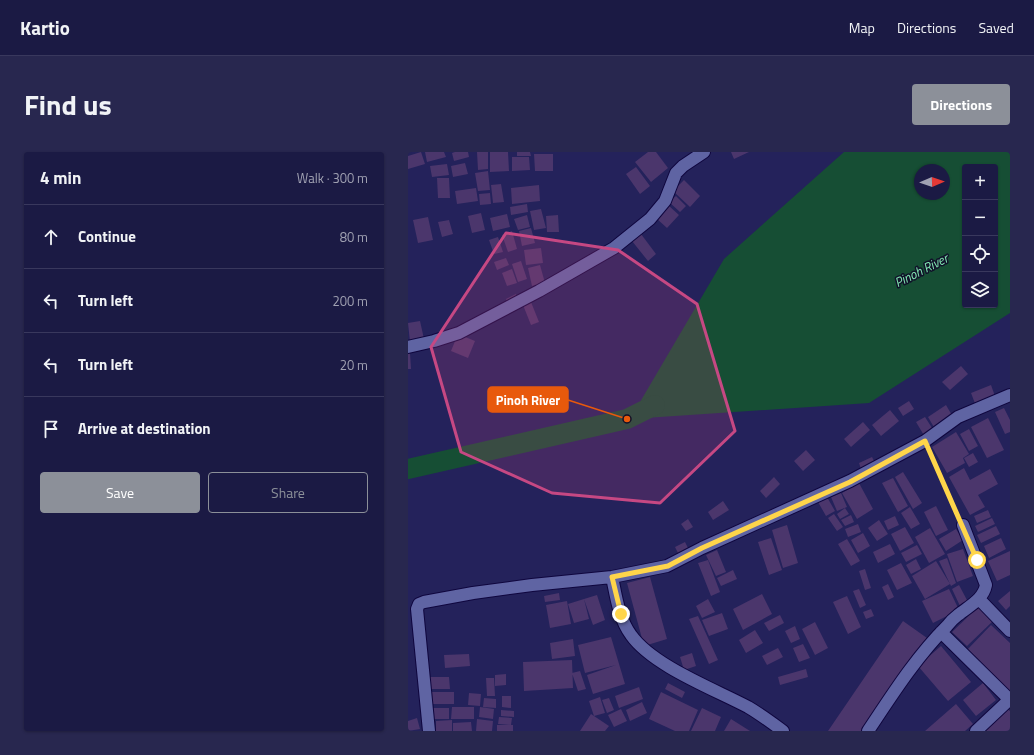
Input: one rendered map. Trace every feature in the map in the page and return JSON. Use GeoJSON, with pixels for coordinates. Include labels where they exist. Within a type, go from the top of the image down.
{"type":"FeatureCollection","features":[{"type":"Feature","properties":{"kind":"street"},"geometry":{"type":"LineString","coordinates":[[408,347],[434,341],[458,333],[539,291],[614,248],[650,219],[669,194],[676,173],[683,166],[704,152]]}},
{"type":"Feature","properties":{"kind":"street"},"geometry":{"type":"LineString","coordinates":[[429,731],[417,609],[419,604],[473,593],[532,585],[612,577],[668,566],[702,548],[850,482],[925,441],[958,417],[1010,395]]}},
{"type":"Feature","properties":{"kind":"street"},"geometry":{"type":"LineString","coordinates":[[868,731],[898,686],[941,632],[985,592],[986,585],[963,525]]}},
{"type":"Feature","properties":{"kind":"street"},"geometry":{"type":"LineString","coordinates":[[612,577],[621,614],[630,634],[643,650],[684,675],[750,708],[784,731]]}},
{"type":"Feature","properties":{"kind":"street"},"geometry":{"type":"LineString","coordinates":[[979,599],[1010,631]]}},
{"type":"Feature","properties":{"kind":"street"},"geometry":{"type":"LineString","coordinates":[[941,632],[1010,699],[976,731]]}},
{"type":"Feature","properties":{"kind":"path"},"geometry":{"type":"LineString","coordinates":[[925,441],[963,525]]}},
{"type":"Feature","properties":{"kind":"highlighted area"},"geometry":{"type":"Polygon","coordinates":[[[506,233],[618,250],[697,304],[735,431],[660,503],[552,493],[461,452],[431,347],[506,233]]]}},
{"type":"Feature","properties":{"kind":"water"},"geometry":{"type":"Polygon","coordinates":[[[844,152],[1010,152],[1010,313],[869,403],[630,419],[724,259],[844,152]]]}},
{"type":"Feature","properties":{"kind":"building"},"geometry":{"type":"Polygon","coordinates":[[[421,152],[425,164],[408,169],[408,156],[421,152]]]}},
{"type":"Feature","properties":{"kind":"building"},"geometry":{"type":"Polygon","coordinates":[[[425,152],[444,152],[446,157],[427,162],[425,152]]]}},
{"type":"Feature","properties":{"kind":"building"},"geometry":{"type":"Polygon","coordinates":[[[468,152],[469,157],[454,161],[452,153],[468,152]]]}},
{"type":"Feature","properties":{"kind":"building"},"geometry":{"type":"Polygon","coordinates":[[[477,152],[488,152],[488,169],[478,170],[477,152]]]}},
{"type":"Feature","properties":{"kind":"building"},"geometry":{"type":"Polygon","coordinates":[[[490,152],[508,152],[509,171],[490,172],[490,152]]]}},
{"type":"Feature","properties":{"kind":"building"},"geometry":{"type":"Polygon","coordinates":[[[517,152],[530,152],[531,156],[517,156],[517,152]]]}},
{"type":"Feature","properties":{"kind":"building"},"geometry":{"type":"Polygon","coordinates":[[[648,152],[656,152],[668,168],[651,182],[635,162],[648,152]]]}},
{"type":"Feature","properties":{"kind":"building"},"geometry":{"type":"Polygon","coordinates":[[[731,152],[749,152],[734,159],[731,152]]]}},
{"type":"Feature","properties":{"kind":"building"},"geometry":{"type":"Polygon","coordinates":[[[534,154],[553,154],[553,171],[535,171],[534,154]]]}},
{"type":"Feature","properties":{"kind":"building"},"geometry":{"type":"Polygon","coordinates":[[[512,157],[529,157],[530,170],[512,171],[512,157]]]}},
{"type":"Feature","properties":{"kind":"building"},"geometry":{"type":"Polygon","coordinates":[[[465,163],[468,174],[453,177],[451,166],[465,163]]]}},
{"type":"Feature","properties":{"kind":"building"},"geometry":{"type":"Polygon","coordinates":[[[447,164],[449,175],[432,177],[430,166],[447,164]]]}},
{"type":"Feature","properties":{"kind":"building"},"geometry":{"type":"Polygon","coordinates":[[[636,167],[650,186],[640,194],[626,174],[636,167]]]}},
{"type":"Feature","properties":{"kind":"building"},"geometry":{"type":"Polygon","coordinates":[[[488,171],[490,190],[478,191],[475,173],[488,171]]]}},
{"type":"Feature","properties":{"kind":"building"},"geometry":{"type":"Polygon","coordinates":[[[437,178],[449,178],[450,198],[438,198],[437,178]]]}},
{"type":"Feature","properties":{"kind":"building"},"geometry":{"type":"Polygon","coordinates":[[[684,180],[700,196],[690,207],[673,191],[684,180]]]}},
{"type":"Feature","properties":{"kind":"building"},"geometry":{"type":"Polygon","coordinates":[[[501,184],[504,202],[493,203],[491,185],[501,184]]]}},
{"type":"Feature","properties":{"kind":"building"},"geometry":{"type":"Polygon","coordinates":[[[539,185],[540,201],[512,204],[511,188],[539,185]]]}},
{"type":"Feature","properties":{"kind":"building"},"geometry":{"type":"Polygon","coordinates":[[[476,188],[478,201],[457,204],[455,191],[476,188]]]}},
{"type":"Feature","properties":{"kind":"building"},"geometry":{"type":"Polygon","coordinates":[[[490,193],[491,204],[480,205],[479,194],[490,193]]]}},
{"type":"Feature","properties":{"kind":"building"},"geometry":{"type":"Polygon","coordinates":[[[676,196],[686,206],[680,212],[669,202],[676,196]]]}},
{"type":"Feature","properties":{"kind":"building"},"geometry":{"type":"Polygon","coordinates":[[[527,204],[528,212],[511,215],[510,207],[527,204]]]}},
{"type":"Feature","properties":{"kind":"building"},"geometry":{"type":"Polygon","coordinates":[[[668,205],[679,215],[667,228],[656,218],[668,205]]]}},
{"type":"Feature","properties":{"kind":"building"},"geometry":{"type":"Polygon","coordinates":[[[541,209],[546,228],[534,230],[530,211],[541,209]]]}},
{"type":"Feature","properties":{"kind":"building"},"geometry":{"type":"Polygon","coordinates":[[[481,213],[485,230],[472,233],[468,216],[481,213]]]}},
{"type":"Feature","properties":{"kind":"building"},"geometry":{"type":"Polygon","coordinates":[[[507,214],[510,227],[493,231],[490,218],[507,214]]]}},
{"type":"Feature","properties":{"kind":"building"},"geometry":{"type":"Polygon","coordinates":[[[527,215],[530,227],[518,230],[514,219],[527,215]]]}},
{"type":"Feature","properties":{"kind":"building"},"geometry":{"type":"Polygon","coordinates":[[[558,215],[559,232],[547,232],[546,216],[558,215]]]}},
{"type":"Feature","properties":{"kind":"building"},"geometry":{"type":"Polygon","coordinates":[[[428,217],[433,240],[418,243],[413,220],[428,217]]]}},
{"type":"Feature","properties":{"kind":"building"},"geometry":{"type":"Polygon","coordinates":[[[449,220],[453,234],[442,237],[438,222],[449,220]]]}},
{"type":"Feature","properties":{"kind":"building"},"geometry":{"type":"Polygon","coordinates":[[[531,228],[535,243],[522,246],[519,231],[531,228]]]}},
{"type":"Feature","properties":{"kind":"building"},"geometry":{"type":"Polygon","coordinates":[[[512,231],[517,249],[508,252],[502,235],[512,231]]]}},
{"type":"Feature","properties":{"kind":"building"},"geometry":{"type":"Polygon","coordinates":[[[641,234],[656,254],[648,261],[632,241],[641,234]]]}},
{"type":"Feature","properties":{"kind":"building"},"geometry":{"type":"Polygon","coordinates":[[[498,237],[503,252],[494,254],[489,240],[498,237]]]}},
{"type":"Feature","properties":{"kind":"building"},"geometry":{"type":"Polygon","coordinates":[[[541,248],[543,263],[526,265],[524,250],[541,248]]]}},
{"type":"Feature","properties":{"kind":"building"},"geometry":{"type":"Polygon","coordinates":[[[506,258],[509,265],[497,270],[494,262],[506,258]]]}},
{"type":"Feature","properties":{"kind":"building"},"geometry":{"type":"Polygon","coordinates":[[[521,261],[527,279],[518,282],[512,264],[521,261]]]}},
{"type":"Feature","properties":{"kind":"building"},"geometry":{"type":"Polygon","coordinates":[[[540,265],[545,283],[532,286],[528,268],[540,265]]]}},
{"type":"Feature","properties":{"kind":"building"},"geometry":{"type":"Polygon","coordinates":[[[512,269],[517,283],[507,286],[502,273],[512,269]]]}},
{"type":"Feature","properties":{"kind":"building"},"geometry":{"type":"Polygon","coordinates":[[[516,294],[518,300],[508,304],[506,299],[516,294]]]}},
{"type":"Feature","properties":{"kind":"building"},"geometry":{"type":"Polygon","coordinates":[[[531,302],[539,322],[531,325],[523,305],[531,302]]]}},
{"type":"Feature","properties":{"kind":"building"},"geometry":{"type":"Polygon","coordinates":[[[420,321],[424,339],[410,342],[408,323],[420,321]]]}},
{"type":"Feature","properties":{"kind":"building"},"geometry":{"type":"Polygon","coordinates":[[[458,334],[475,341],[468,358],[451,351],[458,334]]]}},
{"type":"Feature","properties":{"kind":"building"},"geometry":{"type":"Polygon","coordinates":[[[408,353],[410,353],[411,369],[408,369],[408,353]]]}},
{"type":"Feature","properties":{"kind":"building"},"geometry":{"type":"Polygon","coordinates":[[[961,366],[968,374],[950,390],[942,382],[961,366]]]}},
{"type":"Feature","properties":{"kind":"building"},"geometry":{"type":"Polygon","coordinates":[[[991,385],[996,399],[976,406],[971,393],[991,385]]]}},
{"type":"Feature","properties":{"kind":"building"},"geometry":{"type":"Polygon","coordinates":[[[909,401],[914,409],[903,416],[898,408],[909,401]]]}},
{"type":"Feature","properties":{"kind":"building"},"geometry":{"type":"Polygon","coordinates":[[[946,405],[953,417],[935,429],[928,417],[946,405]]]}},
{"type":"Feature","properties":{"kind":"building"},"geometry":{"type":"Polygon","coordinates":[[[1004,408],[1010,420],[1010,432],[1005,434],[995,412],[1004,408]]]}},
{"type":"Feature","properties":{"kind":"building"},"geometry":{"type":"Polygon","coordinates":[[[890,410],[899,421],[881,436],[872,425],[890,410]]]}},
{"type":"Feature","properties":{"kind":"building"},"geometry":{"type":"Polygon","coordinates":[[[925,417],[934,431],[925,437],[916,422],[925,417]]]}},
{"type":"Feature","properties":{"kind":"building"},"geometry":{"type":"Polygon","coordinates":[[[988,418],[1004,450],[987,458],[971,427],[988,418]]]}},
{"type":"Feature","properties":{"kind":"building"},"geometry":{"type":"Polygon","coordinates":[[[863,422],[870,430],[851,447],[844,439],[863,422]]]}},
{"type":"Feature","properties":{"kind":"building"},"geometry":{"type":"Polygon","coordinates":[[[969,429],[978,446],[969,451],[960,434],[969,429]]]}},
{"type":"Feature","properties":{"kind":"building"},"geometry":{"type":"Polygon","coordinates":[[[956,432],[969,454],[963,458],[965,463],[947,473],[932,447],[956,432]]]}},
{"type":"Feature","properties":{"kind":"building"},"geometry":{"type":"Polygon","coordinates":[[[806,450],[815,460],[803,471],[794,461],[806,450]]]}},
{"type":"Feature","properties":{"kind":"building"},"geometry":{"type":"Polygon","coordinates":[[[973,453],[978,462],[969,467],[964,458],[973,453]]]}},
{"type":"Feature","properties":{"kind":"building"},"geometry":{"type":"Polygon","coordinates":[[[872,457],[876,465],[862,472],[859,463],[872,457]]]}},
{"type":"Feature","properties":{"kind":"building"},"geometry":{"type":"Polygon","coordinates":[[[964,468],[970,480],[990,469],[998,484],[978,495],[985,507],[970,515],[949,477],[964,468]]]}},
{"type":"Feature","properties":{"kind":"building"},"geometry":{"type":"Polygon","coordinates":[[[903,472],[922,503],[913,509],[895,477],[903,472]]]}},
{"type":"Feature","properties":{"kind":"building"},"geometry":{"type":"Polygon","coordinates":[[[774,477],[780,484],[766,498],[760,491],[774,477]]]}},
{"type":"Feature","properties":{"kind":"building"},"geometry":{"type":"Polygon","coordinates":[[[893,478],[908,506],[898,512],[882,483],[893,478]]]}},
{"type":"Feature","properties":{"kind":"building"},"geometry":{"type":"Polygon","coordinates":[[[859,483],[873,509],[857,519],[842,493],[859,483]]]}},
{"type":"Feature","properties":{"kind":"building"},"geometry":{"type":"Polygon","coordinates":[[[841,493],[847,507],[837,511],[831,497],[841,493]]]}},
{"type":"Feature","properties":{"kind":"building"},"geometry":{"type":"Polygon","coordinates":[[[827,497],[835,511],[826,516],[818,502],[827,497]]]}},
{"type":"Feature","properties":{"kind":"building"},"geometry":{"type":"Polygon","coordinates":[[[723,501],[729,510],[713,520],[708,512],[723,501]]]}},
{"type":"Feature","properties":{"kind":"building"},"geometry":{"type":"Polygon","coordinates":[[[936,506],[948,530],[936,536],[924,512],[936,506]]]}},
{"type":"Feature","properties":{"kind":"building"},"geometry":{"type":"Polygon","coordinates":[[[910,507],[920,524],[911,529],[901,513],[910,507]]]}},
{"type":"Feature","properties":{"kind":"building"},"geometry":{"type":"Polygon","coordinates":[[[845,508],[849,514],[840,519],[837,514],[845,508]]]}},
{"type":"Feature","properties":{"kind":"building"},"geometry":{"type":"Polygon","coordinates":[[[988,510],[991,517],[977,523],[974,516],[988,510]]]}},
{"type":"Feature","properties":{"kind":"building"},"geometry":{"type":"Polygon","coordinates":[[[834,514],[843,527],[837,531],[828,518],[834,514]]]}},
{"type":"Feature","properties":{"kind":"building"},"geometry":{"type":"Polygon","coordinates":[[[851,515],[854,522],[845,526],[841,520],[851,515]]]}},
{"type":"Feature","properties":{"kind":"building"},"geometry":{"type":"Polygon","coordinates":[[[895,516],[899,525],[888,530],[884,521],[895,516]]]}},
{"type":"Feature","properties":{"kind":"building"},"geometry":{"type":"Polygon","coordinates":[[[992,518],[995,524],[978,532],[975,526],[992,518]]]}},
{"type":"Feature","properties":{"kind":"building"},"geometry":{"type":"Polygon","coordinates":[[[688,519],[693,527],[686,531],[681,524],[688,519]]]}},
{"type":"Feature","properties":{"kind":"building"},"geometry":{"type":"Polygon","coordinates":[[[879,520],[888,534],[877,541],[868,528],[879,520]]]}},
{"type":"Feature","properties":{"kind":"building"},"geometry":{"type":"Polygon","coordinates":[[[858,524],[861,532],[848,537],[845,529],[858,524]]]}},
{"type":"Feature","properties":{"kind":"building"},"geometry":{"type":"Polygon","coordinates":[[[787,525],[798,563],[783,568],[772,530],[787,525]]]}},
{"type":"Feature","properties":{"kind":"building"},"geometry":{"type":"Polygon","coordinates":[[[996,526],[1000,534],[981,543],[977,535],[996,526]]]}},
{"type":"Feature","properties":{"kind":"building"},"geometry":{"type":"Polygon","coordinates":[[[905,527],[914,543],[900,551],[891,534],[905,527]]]}},
{"type":"Feature","properties":{"kind":"building"},"geometry":{"type":"Polygon","coordinates":[[[930,528],[945,554],[929,563],[915,537],[930,528]]]}},
{"type":"Feature","properties":{"kind":"building"},"geometry":{"type":"Polygon","coordinates":[[[956,529],[963,540],[946,551],[939,539],[956,529]]]}},
{"type":"Feature","properties":{"kind":"building"},"geometry":{"type":"Polygon","coordinates":[[[863,533],[870,546],[858,553],[851,540],[863,533]]]}},
{"type":"Feature","properties":{"kind":"building"},"geometry":{"type":"Polygon","coordinates":[[[771,538],[782,570],[769,575],[758,542],[771,538]]]}},
{"type":"Feature","properties":{"kind":"building"},"geometry":{"type":"Polygon","coordinates":[[[1001,538],[1006,549],[989,558],[984,546],[1001,538]]]}},
{"type":"Feature","properties":{"kind":"building"},"geometry":{"type":"Polygon","coordinates":[[[847,539],[860,561],[851,566],[838,544],[847,539]]]}},
{"type":"Feature","properties":{"kind":"building"},"geometry":{"type":"Polygon","coordinates":[[[685,542],[690,552],[680,557],[675,547],[685,542]]]}},
{"type":"Feature","properties":{"kind":"building"},"geometry":{"type":"Polygon","coordinates":[[[890,544],[895,554],[878,563],[873,552],[890,544]]]}},
{"type":"Feature","properties":{"kind":"building"},"geometry":{"type":"Polygon","coordinates":[[[917,545],[922,554],[906,562],[901,553],[917,545]]]}},
{"type":"Feature","properties":{"kind":"building"},"geometry":{"type":"Polygon","coordinates":[[[963,549],[973,576],[957,582],[947,554],[963,549]]]}},
{"type":"Feature","properties":{"kind":"building"},"geometry":{"type":"Polygon","coordinates":[[[717,550],[726,572],[716,576],[706,555],[717,550]]]}},
{"type":"Feature","properties":{"kind":"building"},"geometry":{"type":"Polygon","coordinates":[[[1010,551],[1010,575],[997,581],[988,561],[1010,551]]]}},
{"type":"Feature","properties":{"kind":"building"},"geometry":{"type":"Polygon","coordinates":[[[947,558],[956,583],[951,586],[939,561],[947,558]]]}},
{"type":"Feature","properties":{"kind":"building"},"geometry":{"type":"Polygon","coordinates":[[[916,559],[921,569],[911,574],[906,565],[916,559]]]}},
{"type":"Feature","properties":{"kind":"building"},"geometry":{"type":"Polygon","coordinates":[[[708,560],[720,592],[711,596],[698,563],[708,560]]]}},
{"type":"Feature","properties":{"kind":"building"},"geometry":{"type":"Polygon","coordinates":[[[936,561],[950,584],[925,599],[912,576],[936,561]]]}},
{"type":"Feature","properties":{"kind":"building"},"geometry":{"type":"Polygon","coordinates":[[[901,563],[912,583],[897,590],[887,570],[901,563]]]}},
{"type":"Feature","properties":{"kind":"building"},"geometry":{"type":"Polygon","coordinates":[[[865,569],[871,588],[865,590],[859,571],[865,569]]]}},
{"type":"Feature","properties":{"kind":"building"},"geometry":{"type":"Polygon","coordinates":[[[733,570],[737,579],[721,586],[717,578],[733,570]]]}},
{"type":"Feature","properties":{"kind":"building"},"geometry":{"type":"Polygon","coordinates":[[[650,577],[667,639],[644,646],[627,583],[650,577]]]}},
{"type":"Feature","properties":{"kind":"building"},"geometry":{"type":"Polygon","coordinates":[[[888,584],[894,597],[888,600],[882,587],[888,584]]]}},
{"type":"Feature","properties":{"kind":"building"},"geometry":{"type":"Polygon","coordinates":[[[959,585],[968,602],[960,606],[952,589],[959,585]]]}},
{"type":"Feature","properties":{"kind":"building"},"geometry":{"type":"Polygon","coordinates":[[[859,589],[866,605],[860,608],[853,591],[859,589]]]}},
{"type":"Feature","properties":{"kind":"building"},"geometry":{"type":"Polygon","coordinates":[[[949,589],[959,610],[933,623],[922,601],[949,589]]]}},
{"type":"Feature","properties":{"kind":"building"},"geometry":{"type":"Polygon","coordinates":[[[1010,591],[1010,606],[1006,610],[998,601],[1010,591]]]}},
{"type":"Feature","properties":{"kind":"building"},"geometry":{"type":"Polygon","coordinates":[[[559,593],[560,600],[545,602],[544,596],[559,593]]]}},
{"type":"Feature","properties":{"kind":"building"},"geometry":{"type":"Polygon","coordinates":[[[762,594],[772,614],[743,630],[733,609],[762,594]]]}},
{"type":"Feature","properties":{"kind":"building"},"geometry":{"type":"Polygon","coordinates":[[[597,595],[605,620],[593,625],[584,599],[597,595]]]}},
{"type":"Feature","properties":{"kind":"building"},"geometry":{"type":"Polygon","coordinates":[[[847,596],[861,627],[848,634],[833,602],[847,596]]]}},
{"type":"Feature","properties":{"kind":"building"},"geometry":{"type":"Polygon","coordinates":[[[584,599],[589,619],[574,623],[568,604],[584,599]]]}},
{"type":"Feature","properties":{"kind":"building"},"geometry":{"type":"Polygon","coordinates":[[[708,599],[715,612],[702,618],[696,606],[708,599]]]}},
{"type":"Feature","properties":{"kind":"building"},"geometry":{"type":"Polygon","coordinates":[[[567,601],[571,624],[550,628],[546,605],[567,601]]]}},
{"type":"Feature","properties":{"kind":"building"},"geometry":{"type":"Polygon","coordinates":[[[979,606],[993,621],[967,646],[952,632],[979,606]]]}},
{"type":"Feature","properties":{"kind":"building"},"geometry":{"type":"Polygon","coordinates":[[[871,609],[874,616],[866,619],[863,612],[871,609]]]}},
{"type":"Feature","properties":{"kind":"building"},"geometry":{"type":"Polygon","coordinates":[[[722,613],[728,629],[709,636],[702,620],[722,613]]]}},
{"type":"Feature","properties":{"kind":"building"},"geometry":{"type":"Polygon","coordinates":[[[780,615],[784,623],[769,631],[764,623],[780,615]]]}},
{"type":"Feature","properties":{"kind":"building"},"geometry":{"type":"Polygon","coordinates":[[[698,616],[718,660],[709,664],[689,619],[698,616]]]}},
{"type":"Feature","properties":{"kind":"building"},"geometry":{"type":"Polygon","coordinates":[[[903,621],[927,638],[864,731],[828,731],[903,621]]]}},
{"type":"Feature","properties":{"kind":"building"},"geometry":{"type":"Polygon","coordinates":[[[815,622],[828,648],[815,655],[802,629],[815,622]]]}},
{"type":"Feature","properties":{"kind":"building"},"geometry":{"type":"Polygon","coordinates":[[[991,625],[1010,643],[1010,693],[967,650],[991,625]]]}},
{"type":"Feature","properties":{"kind":"building"},"geometry":{"type":"Polygon","coordinates":[[[795,626],[800,639],[791,643],[785,631],[795,626]]]}},
{"type":"Feature","properties":{"kind":"building"},"geometry":{"type":"Polygon","coordinates":[[[755,630],[763,643],[746,653],[739,640],[755,630]]]}},
{"type":"Feature","properties":{"kind":"building"},"geometry":{"type":"Polygon","coordinates":[[[611,637],[625,684],[593,694],[587,675],[616,665],[585,673],[578,645],[611,637]]]}},
{"type":"Feature","properties":{"kind":"building"},"geometry":{"type":"Polygon","coordinates":[[[573,639],[575,656],[552,659],[550,643],[573,639]]]}},
{"type":"Feature","properties":{"kind":"building"},"geometry":{"type":"Polygon","coordinates":[[[803,644],[810,658],[799,662],[793,648],[803,644]]]}},
{"type":"Feature","properties":{"kind":"building"},"geometry":{"type":"Polygon","coordinates":[[[941,646],[971,682],[948,701],[918,666],[941,646]]]}},
{"type":"Feature","properties":{"kind":"building"},"geometry":{"type":"Polygon","coordinates":[[[778,648],[783,657],[767,665],[762,656],[778,648]]]}},
{"type":"Feature","properties":{"kind":"building"},"geometry":{"type":"Polygon","coordinates":[[[692,653],[696,666],[684,670],[680,657],[692,653]]]}},
{"type":"Feature","properties":{"kind":"building"},"geometry":{"type":"Polygon","coordinates":[[[469,654],[470,666],[445,668],[444,655],[469,654]]]}},
{"type":"Feature","properties":{"kind":"building"},"geometry":{"type":"Polygon","coordinates":[[[572,660],[573,688],[524,691],[523,662],[572,660]]]}},
{"type":"Feature","properties":{"kind":"building"},"geometry":{"type":"Polygon","coordinates":[[[806,669],[808,677],[780,685],[778,677],[806,669]]]}},
{"type":"Feature","properties":{"kind":"building"},"geometry":{"type":"Polygon","coordinates":[[[580,671],[586,689],[578,691],[572,673],[580,671]]]}},
{"type":"Feature","properties":{"kind":"building"},"geometry":{"type":"Polygon","coordinates":[[[506,674],[506,685],[495,686],[495,675],[506,674]]]}},
{"type":"Feature","properties":{"kind":"building"},"geometry":{"type":"Polygon","coordinates":[[[430,677],[449,677],[450,689],[430,689],[430,677]]]}},
{"type":"Feature","properties":{"kind":"building"},"geometry":{"type":"Polygon","coordinates":[[[486,678],[494,678],[495,696],[487,696],[486,678]]]}},
{"type":"Feature","properties":{"kind":"building"},"geometry":{"type":"Polygon","coordinates":[[[668,683],[685,692],[682,698],[665,689],[668,683]]]}},
{"type":"Feature","properties":{"kind":"building"},"geometry":{"type":"Polygon","coordinates":[[[983,683],[996,700],[976,716],[963,700],[983,683]]]}},
{"type":"Feature","properties":{"kind":"building"},"geometry":{"type":"Polygon","coordinates":[[[639,687],[643,699],[619,708],[615,696],[639,687]]]}},
{"type":"Feature","properties":{"kind":"building"},"geometry":{"type":"Polygon","coordinates":[[[429,692],[454,692],[454,704],[429,704],[429,692]]]}},
{"type":"Feature","properties":{"kind":"building"},"geometry":{"type":"Polygon","coordinates":[[[661,692],[698,710],[689,731],[675,731],[649,719],[661,692]]]}},
{"type":"Feature","properties":{"kind":"building"},"geometry":{"type":"Polygon","coordinates":[[[469,693],[481,694],[480,706],[468,705],[469,693]]]}},
{"type":"Feature","properties":{"kind":"building"},"geometry":{"type":"Polygon","coordinates":[[[502,696],[511,696],[511,708],[502,707],[502,696]]]}},
{"type":"Feature","properties":{"kind":"building"},"geometry":{"type":"Polygon","coordinates":[[[600,697],[605,713],[594,716],[589,701],[600,697]]]}},
{"type":"Feature","properties":{"kind":"building"},"geometry":{"type":"Polygon","coordinates":[[[484,698],[496,699],[496,708],[483,707],[484,698]]]}},
{"type":"Feature","properties":{"kind":"building"},"geometry":{"type":"Polygon","coordinates":[[[609,698],[614,710],[607,713],[602,700],[609,698]]]}},
{"type":"Feature","properties":{"kind":"building"},"geometry":{"type":"Polygon","coordinates":[[[642,702],[647,713],[630,721],[626,710],[642,702]]]}},
{"type":"Feature","properties":{"kind":"building"},"geometry":{"type":"Polygon","coordinates":[[[956,704],[973,724],[965,731],[925,731],[956,704]]]}},
{"type":"Feature","properties":{"kind":"building"},"geometry":{"type":"Polygon","coordinates":[[[452,707],[474,707],[474,719],[451,719],[452,707]]]}},
{"type":"Feature","properties":{"kind":"building"},"geometry":{"type":"Polygon","coordinates":[[[480,707],[494,709],[493,719],[479,717],[480,707]]]}},
{"type":"Feature","properties":{"kind":"building"},"geometry":{"type":"Polygon","coordinates":[[[433,708],[449,708],[449,719],[433,719],[433,708]]]}},
{"type":"Feature","properties":{"kind":"building"},"geometry":{"type":"Polygon","coordinates":[[[702,708],[721,717],[715,731],[691,731],[702,708]]]}},
{"type":"Feature","properties":{"kind":"building"},"geometry":{"type":"Polygon","coordinates":[[[1006,708],[1010,711],[1010,731],[985,731],[1006,708]]]}},
{"type":"Feature","properties":{"kind":"building"},"geometry":{"type":"Polygon","coordinates":[[[621,709],[627,721],[614,727],[608,715],[621,709]]]}},
{"type":"Feature","properties":{"kind":"building"},"geometry":{"type":"Polygon","coordinates":[[[501,710],[514,711],[514,717],[501,716],[501,710]]]}},
{"type":"Feature","properties":{"kind":"building"},"geometry":{"type":"Polygon","coordinates":[[[591,714],[609,726],[605,731],[580,731],[591,714]]]}},
{"type":"Feature","properties":{"kind":"building"},"geometry":{"type":"Polygon","coordinates":[[[499,717],[512,718],[511,725],[498,724],[499,717]]]}},
{"type":"Feature","properties":{"kind":"building"},"geometry":{"type":"Polygon","coordinates":[[[417,718],[420,729],[408,731],[408,721],[417,718]]]}},
{"type":"Feature","properties":{"kind":"building"},"geometry":{"type":"Polygon","coordinates":[[[477,719],[493,721],[492,731],[476,731],[477,719]]]}},
{"type":"Feature","properties":{"kind":"building"},"geometry":{"type":"Polygon","coordinates":[[[731,719],[750,731],[724,731],[731,719]]]}},
{"type":"Feature","properties":{"kind":"building"},"geometry":{"type":"Polygon","coordinates":[[[452,720],[452,731],[436,731],[436,721],[452,720]]]}},
{"type":"Feature","properties":{"kind":"building"},"geometry":{"type":"Polygon","coordinates":[[[471,722],[472,731],[453,731],[453,723],[471,722]]]}},
{"type":"Feature","properties":{"kind":"building"},"geometry":{"type":"Polygon","coordinates":[[[497,725],[513,725],[513,731],[497,731],[497,725]]]}},
{"type":"Feature","properties":{"kind":"waterway","name":"Pinoh River"},"geometry":{"type":"LineString","coordinates":[[408,469],[627,419],[655,405]]}},
{"type":"Feature","properties":{"kind":"place","name":"Pinoh River"},"geometry":{"type":"Point","coordinates":[627,419]}},
{"type":"Feature","properties":{"kind":"route"},"geometry":{"type":"LineString","coordinates":[[621,614],[612,577],[668,566],[702,548],[850,482],[925,441],[977,560]]}}]}
